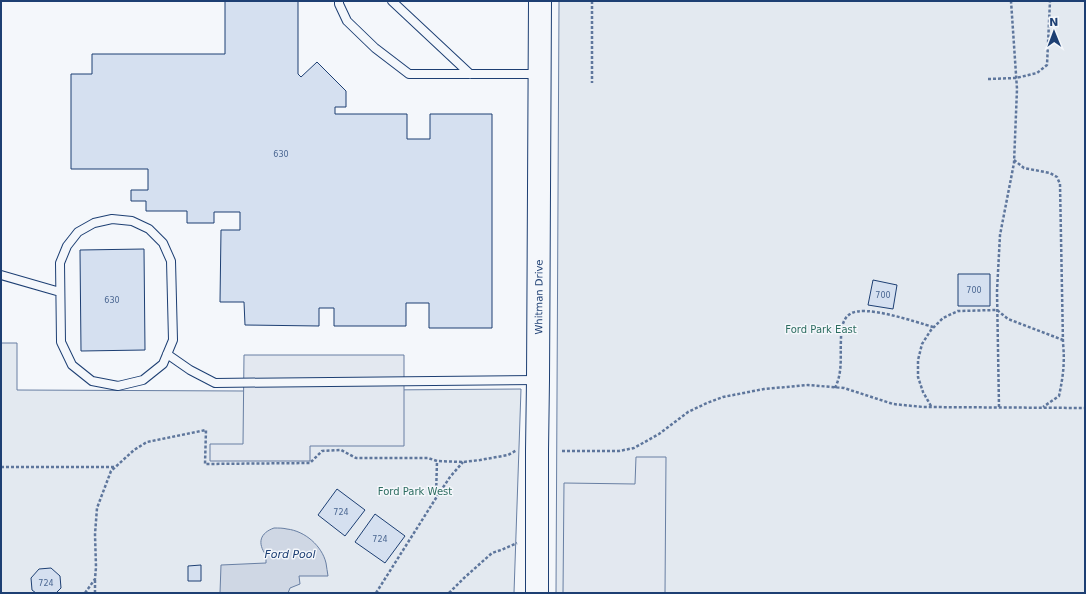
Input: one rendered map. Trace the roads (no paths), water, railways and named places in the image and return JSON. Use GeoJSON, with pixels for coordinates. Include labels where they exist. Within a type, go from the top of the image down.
{"type":"FeatureCollection","features":[{"type":"Feature","properties":{"kind":"street","name":"Whitman Drive"},"geometry":{"type":"LineString","coordinates":[[537,593],[540,1]]}},
{"type":"Feature","properties":{"kind":"lane"},"geometry":{"type":"LineString","coordinates":[[339,1],[347,21],[375,48],[409,74],[539,74]]}},
{"type":"Feature","properties":{"kind":"lane"},"geometry":{"type":"LineString","coordinates":[[392,1],[470,74]]}},
{"type":"Feature","properties":{"kind":"lane"},"geometry":{"type":"LineString","coordinates":[[112,219],[132,221],[149,229],[163,244],[171,261],[173,340],[167,354],[162,364],[143,380],[118,386],[92,381],[72,365],[61,342],[60,263],[67,246],[78,232],[94,223],[112,219]]}},
{"type":"Feature","properties":{"kind":"lane"},"geometry":{"type":"LineString","coordinates":[[1,275],[60,292]]}},
{"type":"Feature","properties":{"kind":"lane"},"geometry":{"type":"LineString","coordinates":[[167,354],[190,370],[215,383],[538,380]]}},
{"type":"Feature","properties":{"kind":"water","name":"Ford Pool"},"geometry":{"type":"Polygon","coordinates":[[[274,528],[294,530],[312,540],[317,545],[324,557],[328,576],[299,576],[300,584],[290,588],[288,593],[220,593],[221,565],[266,563],[266,555],[261,546],[261,539],[269,530],[274,528]]]}},
{"type":"Feature","properties":{"kind":"park label","name":"Ford Park East"},"geometry":{"type":"Point","coordinates":[821,329]}},
{"type":"Feature","properties":{"kind":"park label","name":"Ford Park West"},"geometry":{"type":"Point","coordinates":[415,491]}}]}
